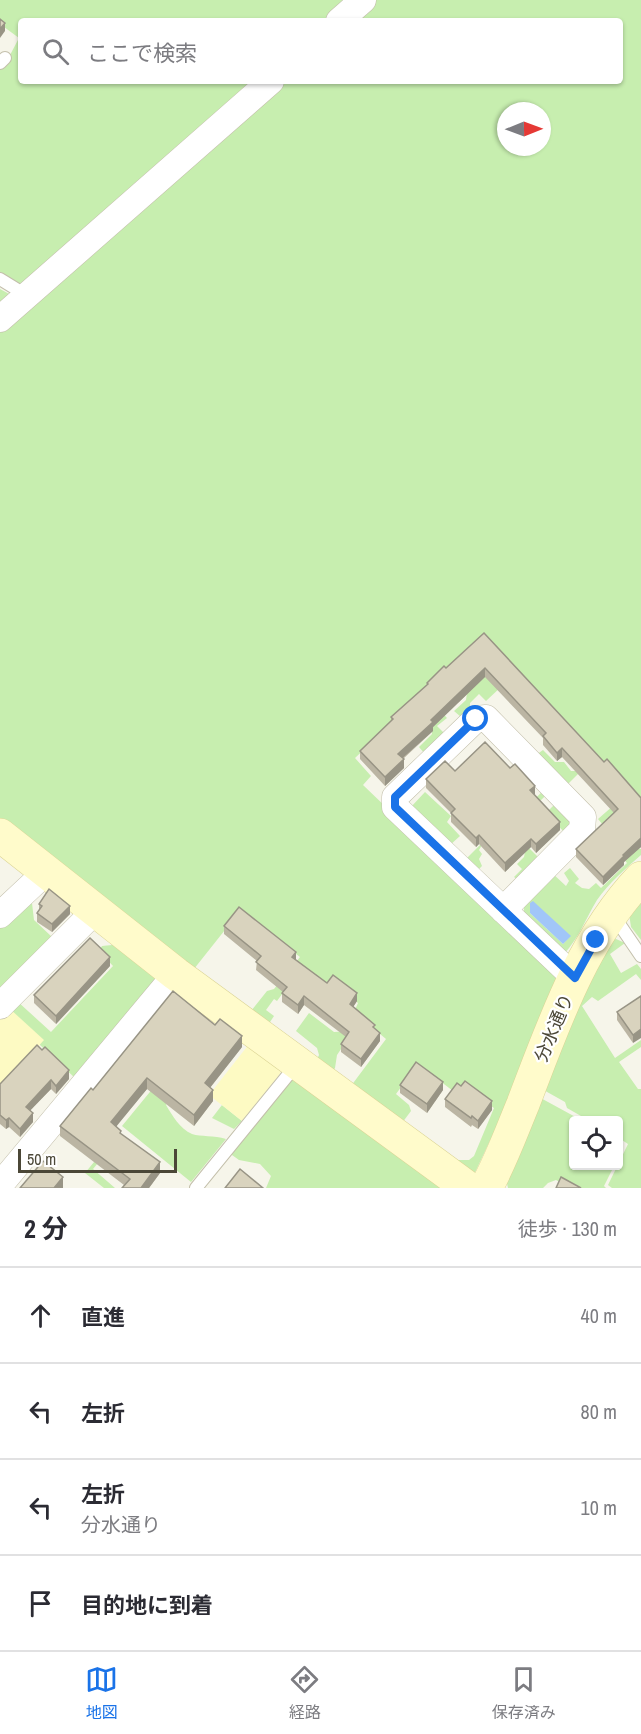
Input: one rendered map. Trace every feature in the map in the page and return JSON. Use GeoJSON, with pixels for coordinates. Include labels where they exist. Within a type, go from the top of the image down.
{"type":"FeatureCollection","features":[{"type":"Feature","properties":{"kind":"street"},"geometry":{"type":"LineString","coordinates":[[342,18],[363,0]]}},
{"type":"Feature","properties":{"kind":"street"},"geometry":{"type":"LineString","coordinates":[[0,319],[268,84]]}},
{"type":"Feature","properties":{"kind":"street"},"geometry":{"type":"LineString","coordinates":[[503,910],[582,830],[583,817],[486,718],[476,719],[395,797],[395,807],[503,910],[575,978]]}},
{"type":"Feature","properties":{"kind":"street"},"geometry":{"type":"LineString","coordinates":[[0,835],[176,974],[468,1188]]}},
{"type":"Feature","properties":{"kind":"street"},"geometry":{"type":"LineString","coordinates":[[0,915],[47,871]]}},
{"type":"Feature","properties":{"kind":"street","name":"分水通り"},"geometry":{"type":"LineString","coordinates":[[486,1188],[499,1166],[554,1024],[575,978],[612,914],[641,878]]}},
{"type":"Feature","properties":{"kind":"street"},"geometry":{"type":"LineString","coordinates":[[0,1006],[96,910]]}},
{"type":"Feature","properties":{"kind":"street"},"geometry":{"type":"LineString","coordinates":[[0,1185],[176,974]]}},
{"type":"Feature","properties":{"kind":"lane"},"geometry":{"type":"LineString","coordinates":[[0,279],[26,295]]}},
{"type":"Feature","properties":{"kind":"lane"},"geometry":{"type":"LineString","coordinates":[[612,914],[641,956]]}},
{"type":"Feature","properties":{"kind":"lane"},"geometry":{"type":"LineString","coordinates":[[196,1188],[297,1063]]}},
{"type":"Feature","properties":{"kind":"green space"},"geometry":{"type":"Polygon","coordinates":[[[0,0],[641,0],[641,807],[603,825],[598,819],[630,791],[517,672],[486,701],[479,694],[470,703],[470,710],[461,717],[454,711],[466,700],[467,693],[377,737],[355,758],[371,776],[363,785],[558,972],[564,983],[471,1181],[455,1160],[469,1160],[474,1156],[494,1108],[461,1085],[453,1091],[418,1064],[396,1094],[409,1105],[411,1111],[399,1127],[348,1090],[386,1039],[354,1012],[358,1003],[329,980],[323,986],[299,971],[277,1001],[274,999],[266,1010],[274,1016],[268,1025],[247,1016],[267,991],[274,989],[300,957],[240,911],[190,974],[0,824],[0,289],[24,302],[21,287],[0,274],[0,67],[9,57],[18,40],[18,84],[623,84],[623,18],[18,18],[18,37],[0,24],[0,0]]]}},
{"type":"Feature","properties":{"kind":"green space"},"geometry":{"type":"Polygon","coordinates":[[[429,699],[447,718],[437,726],[445,734],[425,754],[419,747],[432,734],[429,699]]]}},
{"type":"Feature","properties":{"kind":"green space"},"geometry":{"type":"Polygon","coordinates":[[[543,750],[555,762],[564,762],[571,771],[577,771],[588,764],[566,786],[536,755],[543,750]]]}},
{"type":"Feature","properties":{"kind":"green space"},"geometry":{"type":"Polygon","coordinates":[[[545,789],[548,793],[528,813],[518,831],[518,837],[539,858],[518,880],[514,877],[522,869],[517,864],[524,857],[525,852],[481,803],[491,794],[515,818],[545,789]]]}},
{"type":"Feature","properties":{"kind":"green space"},"geometry":{"type":"Polygon","coordinates":[[[425,792],[451,816],[447,822],[460,836],[450,845],[411,807],[425,792]]]}},
{"type":"Feature","properties":{"kind":"green space"},"geometry":{"type":"Polygon","coordinates":[[[556,803],[573,824],[564,832],[546,813],[556,803]]]}},
{"type":"Feature","properties":{"kind":"green space"},"geometry":{"type":"Polygon","coordinates":[[[485,840],[479,850],[482,854],[479,859],[482,866],[476,872],[465,860],[485,840]]]}},
{"type":"Feature","properties":{"kind":"green space"},"geometry":{"type":"Polygon","coordinates":[[[635,848],[641,849],[641,855],[612,882],[597,900],[578,935],[564,954],[524,916],[524,901],[552,873],[566,886],[569,881],[564,873],[570,868],[579,879],[575,883],[582,888],[589,889],[596,883],[601,888],[627,863],[619,854],[635,848]],[[533,902],[530,913],[563,944],[570,936],[533,902]]]}},
{"type":"Feature","properties":{"kind":"green space"},"geometry":{"type":"Polygon","coordinates":[[[641,892],[641,940],[631,927],[628,907],[641,892]]]}},
{"type":"Feature","properties":{"kind":"green space"},"geometry":{"type":"Polygon","coordinates":[[[26,902],[32,903],[34,920],[52,937],[0,997],[0,926],[26,902]]]}},
{"type":"Feature","properties":{"kind":"green space"},"geometry":{"type":"Polygon","coordinates":[[[616,939],[625,943],[610,954],[621,973],[637,964],[641,969],[641,980],[636,974],[598,1001],[592,997],[582,1006],[615,1058],[641,1040],[641,1047],[619,1062],[638,1089],[641,1089],[641,1188],[612,1188],[608,1185],[615,1170],[623,1170],[623,1154],[628,1144],[623,1141],[623,1116],[581,1116],[567,1108],[565,1102],[540,1088],[608,941],[616,939]]]}},
{"type":"Feature","properties":{"kind":"green space"},"geometry":{"type":"Polygon","coordinates":[[[120,945],[155,976],[154,986],[75,1078],[40,1045],[9,1008],[17,1001],[51,1032],[113,966],[99,951],[102,946],[120,945]]]}},
{"type":"Feature","properties":{"kind":"green space"},"geometry":{"type":"Polygon","coordinates":[[[309,1013],[334,1032],[353,1031],[337,1055],[335,1068],[329,1076],[314,1066],[319,1055],[317,1048],[296,1031],[309,1013]]]}},
{"type":"Feature","properties":{"kind":"green space"},"geometry":{"type":"Polygon","coordinates":[[[172,1065],[187,1077],[166,1105],[174,1117],[184,1129],[192,1134],[226,1139],[191,1182],[122,1126],[172,1065]]]}},
{"type":"Feature","properties":{"kind":"green space"},"geometry":{"type":"Polygon","coordinates":[[[291,1077],[454,1188],[266,1188],[271,1176],[260,1164],[239,1160],[232,1155],[231,1140],[291,1077]]]}},
{"type":"Feature","properties":{"kind":"green space"},"geometry":{"type":"Polygon","coordinates":[[[537,1096],[574,1116],[569,1116],[569,1170],[612,1170],[604,1186],[606,1188],[571,1188],[556,1180],[543,1188],[508,1188],[505,1175],[537,1096]]]}},
{"type":"Feature","properties":{"kind":"green space"},"geometry":{"type":"Polygon","coordinates":[[[222,1105],[242,1121],[234,1129],[212,1118],[222,1105]]]}},
{"type":"Feature","properties":{"kind":"green space"},"geometry":{"type":"Polygon","coordinates":[[[108,1145],[111,1147],[93,1169],[115,1188],[104,1188],[85,1173],[108,1145]]]}},
{"type":"Feature","properties":{"kind":"sand"},"geometry":{"type":"Polygon","coordinates":[[[9,1008],[44,1040],[2,1087],[0,1085],[0,1018],[9,1008]]]}},
{"type":"Feature","properties":{"kind":"sand"},"geometry":{"type":"Polygon","coordinates":[[[253,1039],[282,1063],[280,1074],[242,1121],[209,1095],[253,1039]]]}},
{"type":"Feature","properties":{"kind":"water"},"geometry":{"type":"Polygon","coordinates":[[[533,901],[571,936],[563,944],[530,913],[530,903],[533,901]]]}},
{"type":"Feature","properties":{"kind":"building"},"geometry":{"type":"Polygon","coordinates":[[[0,19],[5,23],[0,29],[0,19]]]}},
{"type":"Feature","properties":{"kind":"building"},"geometry":{"type":"Polygon","coordinates":[[[484,633],[604,762],[607,759],[641,798],[641,838],[603,877],[576,849],[618,809],[562,748],[557,753],[543,736],[546,733],[485,668],[431,720],[433,722],[398,754],[404,759],[385,777],[360,751],[393,719],[391,717],[428,684],[444,666],[446,668],[484,633]]]}},
{"type":"Feature","properties":{"kind":"building"},"geometry":{"type":"Polygon","coordinates":[[[485,742],[510,768],[515,764],[535,786],[530,790],[560,822],[536,844],[531,839],[505,863],[479,835],[476,838],[451,813],[455,809],[426,779],[445,761],[455,771],[485,742]]]}},
{"type":"Feature","properties":{"kind":"building"},"geometry":{"type":"Polygon","coordinates":[[[49,889],[70,906],[52,924],[37,913],[42,906],[39,904],[49,889]]]}},
{"type":"Feature","properties":{"kind":"building"},"geometry":{"type":"Polygon","coordinates":[[[239,907],[296,952],[292,957],[327,983],[333,975],[357,993],[350,1004],[375,1025],[373,1027],[380,1033],[361,1059],[341,1044],[349,1032],[304,996],[298,1005],[282,993],[287,987],[256,962],[261,956],[224,926],[239,907]]]}},
{"type":"Feature","properties":{"kind":"building"},"geometry":{"type":"Polygon","coordinates":[[[90,938],[110,957],[56,1016],[34,995],[90,938]]]}},
{"type":"Feature","properties":{"kind":"building"},"geometry":{"type":"Polygon","coordinates":[[[173,991],[215,1025],[220,1019],[242,1036],[205,1083],[213,1090],[194,1115],[147,1078],[111,1122],[121,1131],[120,1133],[160,1162],[141,1188],[122,1188],[130,1179],[60,1126],[91,1088],[93,1090],[173,991]]]}},
{"type":"Feature","properties":{"kind":"building"},"geometry":{"type":"Polygon","coordinates":[[[641,996],[641,1029],[633,1035],[617,1012],[641,996]]]}},
{"type":"Feature","properties":{"kind":"building"},"geometry":{"type":"Polygon","coordinates":[[[37,1045],[42,1050],[45,1047],[69,1070],[56,1086],[51,1080],[26,1107],[33,1113],[20,1129],[9,1118],[6,1120],[0,1115],[0,1084],[37,1045]]]}},
{"type":"Feature","properties":{"kind":"building"},"geometry":{"type":"Polygon","coordinates":[[[416,1062],[443,1082],[427,1104],[400,1085],[416,1062]]]}},
{"type":"Feature","properties":{"kind":"building"},"geometry":{"type":"Polygon","coordinates":[[[465,1081],[492,1101],[478,1121],[445,1099],[457,1083],[461,1086],[465,1081]]]}},
{"type":"Feature","properties":{"kind":"building"},"geometry":{"type":"Polygon","coordinates":[[[43,1161],[63,1177],[54,1188],[20,1188],[43,1161]]]}},
{"type":"Feature","properties":{"kind":"building"},"geometry":{"type":"Polygon","coordinates":[[[240,1169],[263,1188],[225,1188],[240,1169]]]}},
{"type":"Feature","properties":{"kind":"building"},"geometry":{"type":"Polygon","coordinates":[[[561,1177],[581,1188],[556,1188],[561,1177]]]}},
{"type":"Feature","properties":{"kind":"route"},"geometry":{"type":"LineString","coordinates":[[476,719],[395,797],[395,807],[575,978],[596,940]]}}]}
